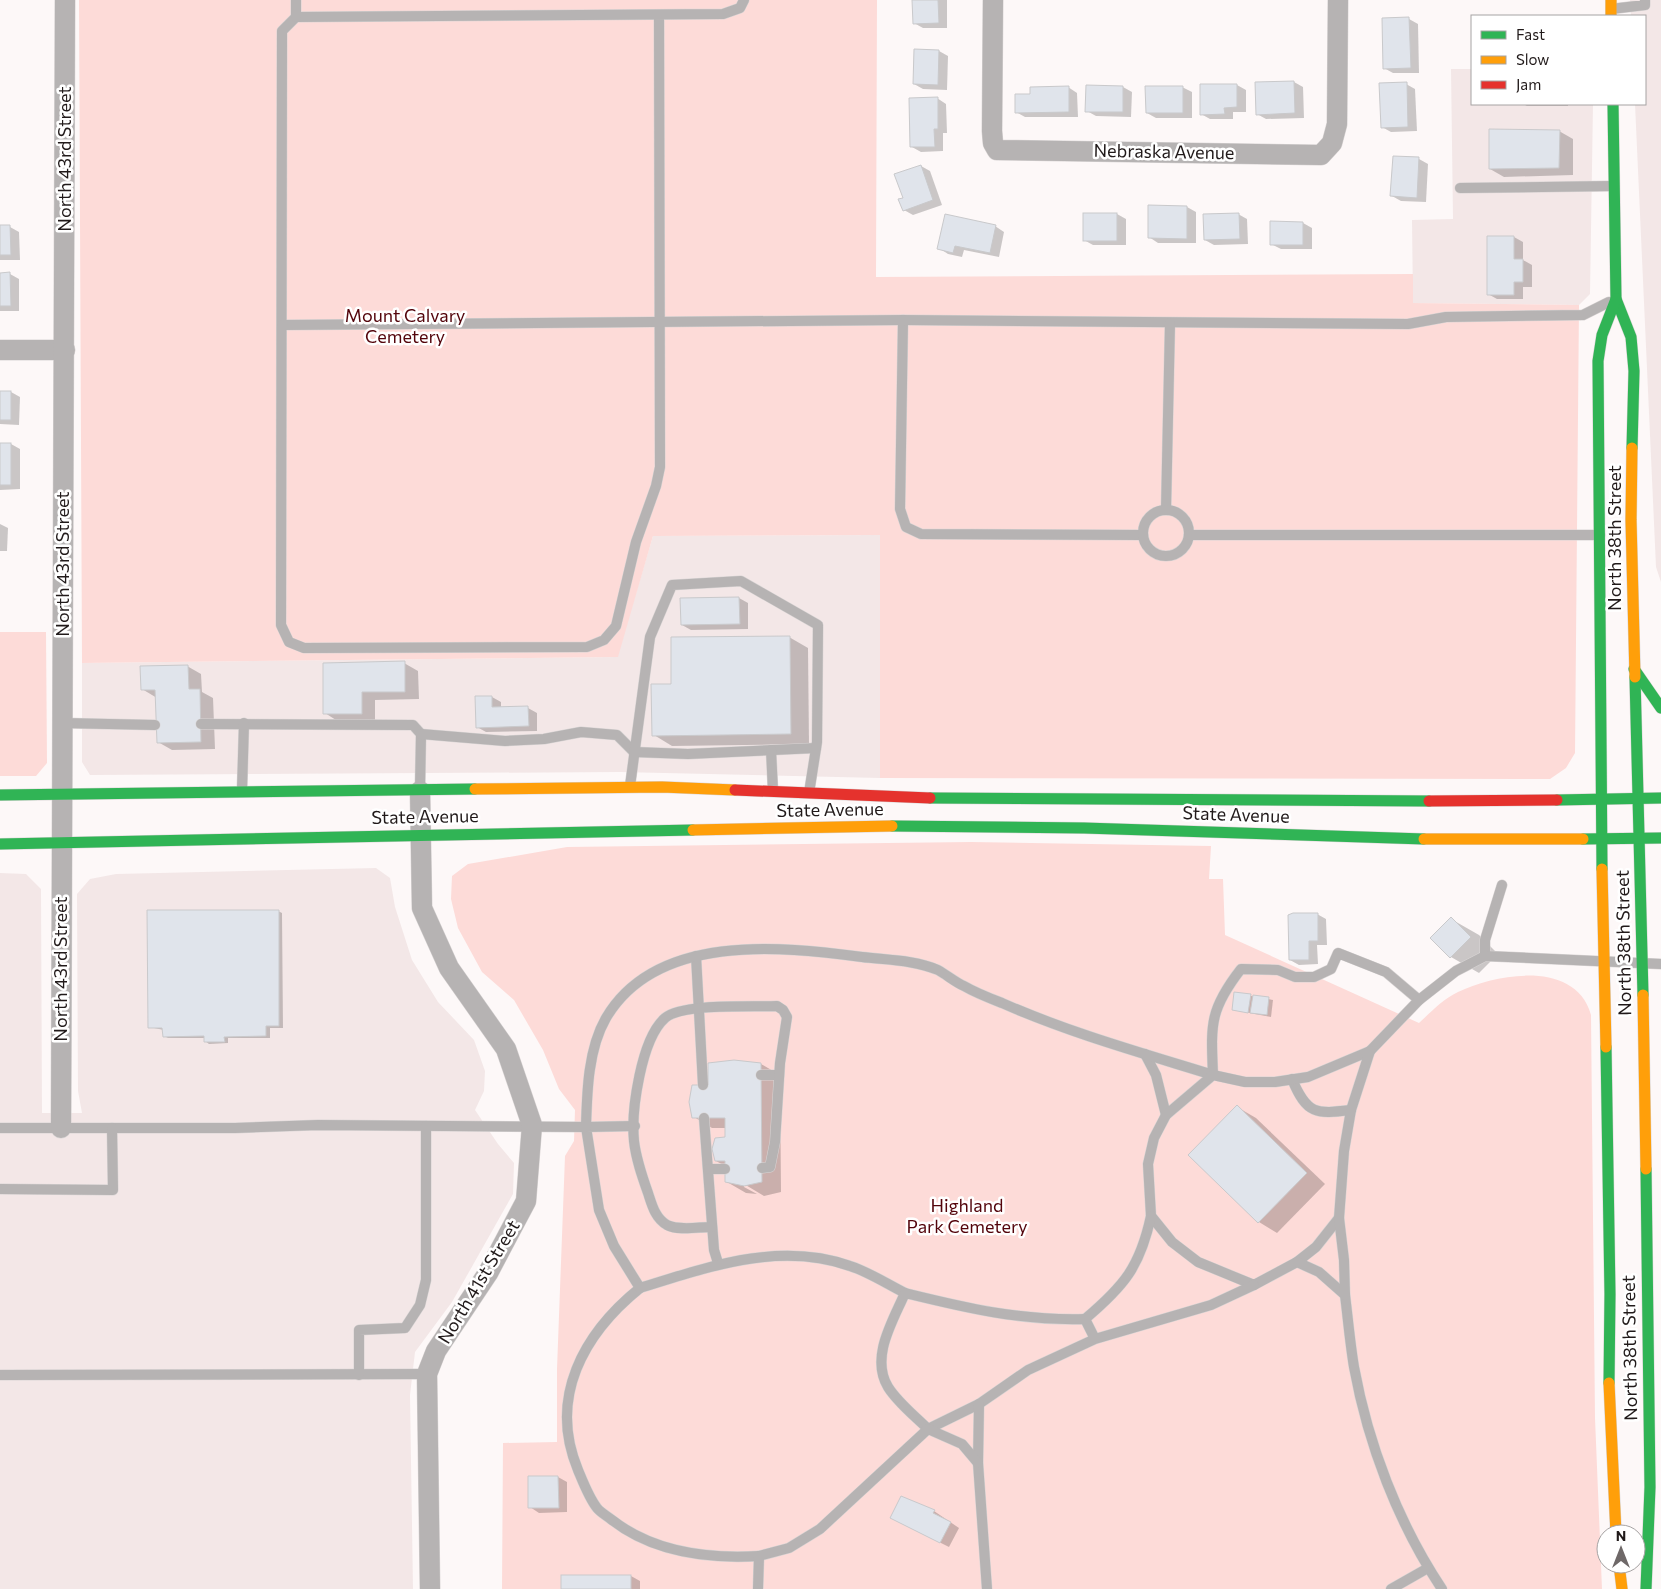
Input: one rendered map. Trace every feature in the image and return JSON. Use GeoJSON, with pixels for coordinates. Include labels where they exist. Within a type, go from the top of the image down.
{"type":"FeatureCollection","features":[{"type":"Feature","properties":{"kind":"main road","name":"North 38th Street"},"geometry":{"type":"LineString","coordinates":[[1613,105],[1616,299],[1631,337],[1634,371],[1631,520],[1637,798],[1643,962],[1642,1293],[1650,1487],[1646,1589]]}},
{"type":"Feature","properties":{"kind":"main road","name":"North 38th Street"},"geometry":{"type":"LineString","coordinates":[[1615,1524],[1609,1404],[1614,1294],[1604,961],[1604,839],[1601,799],[1602,536],[1598,361],[1602,336],[1616,299]]}},
{"type":"Feature","properties":{"kind":"main road"},"geometry":{"type":"LineString","coordinates":[[1634,669],[1661,708]]}},
{"type":"Feature","properties":{"kind":"main road","name":"State Avenue"},"geometry":{"type":"LineString","coordinates":[[0,795],[630,788],[902,798],[1263,802],[1661,798]]}},
{"type":"Feature","properties":{"kind":"main road","name":"State Avenue"},"geometry":{"type":"LineString","coordinates":[[0,844],[421,834],[917,826],[1094,828],[1465,840],[1661,838]]}},
{"type":"Feature","properties":{"kind":"main road"},"geometry":{"type":"LineString","coordinates":[[1642,1293],[1661,1292]]}},
{"type":"Feature","properties":{"kind":"main road"},"geometry":{"type":"LineString","coordinates":[[1620,1574],[1622,1589]]}},
{"type":"Feature","properties":{"kind":"street","name":"North 43rd Street"},"geometry":{"type":"LineString","coordinates":[[61,1128],[65,0]]}},
{"type":"Feature","properties":{"kind":"street","name":"Nebraska Avenue"},"geometry":{"type":"LineString","coordinates":[[993,0],[992,131],[993,143],[997,150],[1322,155],[1336,135],[1338,0]]}},
{"type":"Feature","properties":{"kind":"street"},"geometry":{"type":"LineString","coordinates":[[0,350],[65,350]]}},
{"type":"Feature","properties":{"kind":"street","name":"North 41st Street"},"geometry":{"type":"LineString","coordinates":[[420,791],[422,908],[449,968],[506,1049],[532,1125],[526,1201],[488,1273],[436,1351],[427,1374],[430,1589]]}},
{"type":"Feature","properties":{"kind":"lane"},"geometry":{"type":"LineString","coordinates":[[296,0],[296,17]]}},
{"type":"Feature","properties":{"kind":"lane"},"geometry":{"type":"LineString","coordinates":[[659,15],[660,467],[656,486],[636,542],[616,626],[604,640],[587,647],[304,648],[289,642],[281,625],[282,31],[296,17],[723,14],[740,8],[744,0]]}},
{"type":"Feature","properties":{"kind":"lane"},"geometry":{"type":"LineString","coordinates":[[1611,8],[1646,5],[1645,0]]}},
{"type":"Feature","properties":{"kind":"lane"},"geometry":{"type":"LineString","coordinates":[[1460,188],[1614,186]]}},
{"type":"Feature","properties":{"kind":"lane"},"geometry":{"type":"LineString","coordinates":[[282,325],[903,320],[1408,324],[1446,317],[1583,315],[1616,299]]}},
{"type":"Feature","properties":{"kind":"lane"},"geometry":{"type":"LineString","coordinates":[[903,320],[900,509],[906,526],[921,534],[1143,535]]}},
{"type":"Feature","properties":{"kind":"lane"},"geometry":{"type":"LineString","coordinates":[[1166,510],[1170,323]]}},
{"type":"Feature","properties":{"kind":"lane"},"geometry":{"type":"LineString","coordinates":[[1166,510],[1180,515],[1188,527],[1189,535],[1183,549],[1177,554],[1162,556],[1148,549],[1143,535],[1147,521],[1152,515],[1166,510]]}},
{"type":"Feature","properties":{"kind":"lane"},"geometry":{"type":"LineString","coordinates":[[1189,535],[1602,536]]}},
{"type":"Feature","properties":{"kind":"lane"},"geometry":{"type":"LineString","coordinates":[[630,788],[650,637],[672,585],[740,581],[818,625],[816,748],[809,794]]}},
{"type":"Feature","properties":{"kind":"lane"},"geometry":{"type":"LineString","coordinates":[[62,724],[155,725]]}},
{"type":"Feature","properties":{"kind":"lane"},"geometry":{"type":"LineString","coordinates":[[201,724],[413,725],[421,734],[420,791]]}},
{"type":"Feature","properties":{"kind":"lane"},"geometry":{"type":"LineString","coordinates":[[242,793],[244,724]]}},
{"type":"Feature","properties":{"kind":"lane"},"geometry":{"type":"LineString","coordinates":[[421,734],[505,741],[544,739],[582,732],[617,735],[634,752],[688,754],[816,748]]}},
{"type":"Feature","properties":{"kind":"lane"},"geometry":{"type":"LineString","coordinates":[[771,750],[773,792]]}},
{"type":"Feature","properties":{"kind":"lane"},"geometry":{"type":"LineString","coordinates":[[1485,956],[1485,940],[1502,885]]}},
{"type":"Feature","properties":{"kind":"lane"},"geometry":{"type":"LineString","coordinates":[[640,1288],[614,1246],[599,1210],[586,1127],[591,1070],[598,1037],[606,1018],[621,998],[655,972],[696,956],[731,949],[768,948],[910,963],[937,970],[963,986],[1004,1004],[1145,1054],[1212,1075],[1245,1082],[1275,1082],[1308,1077],[1370,1051],[1418,1000],[1456,971],[1485,956],[1661,964]]}},
{"type":"Feature","properties":{"kind":"lane"},"geometry":{"type":"LineString","coordinates":[[1212,1075],[1211,1035],[1216,1008],[1226,988],[1241,969],[1278,970],[1295,977],[1314,977],[1331,969],[1338,954],[1386,972],[1418,1000]]}},
{"type":"Feature","properties":{"kind":"lane"},"geometry":{"type":"LineString","coordinates":[[696,956],[703,1085]]}},
{"type":"Feature","properties":{"kind":"lane"},"geometry":{"type":"LineString","coordinates":[[712,1227],[667,1225],[656,1214],[642,1176],[634,1140],[640,1068],[649,1043],[664,1019],[679,1010],[777,1006],[783,1010],[787,1017],[779,1075],[775,1142],[770,1167],[762,1168]]}},
{"type":"Feature","properties":{"kind":"lane"},"geometry":{"type":"LineString","coordinates":[[1370,1051],[1352,1110],[1344,1151],[1339,1218],[1344,1260],[1345,1295],[1354,1366],[1367,1425],[1391,1493],[1428,1568],[1442,1589]]}},
{"type":"Feature","properties":{"kind":"lane"},"geometry":{"type":"LineString","coordinates":[[1145,1054],[1156,1075],[1166,1115]]}},
{"type":"Feature","properties":{"kind":"lane"},"geometry":{"type":"LineString","coordinates":[[761,1075],[779,1075]]}},
{"type":"Feature","properties":{"kind":"lane"},"geometry":{"type":"LineString","coordinates":[[1212,1075],[1166,1115],[1154,1138],[1148,1164],[1151,1216],[1145,1244],[1131,1273],[1110,1297],[1085,1319],[1017,1317],[961,1307],[905,1293],[850,1266],[813,1256],[766,1256],[718,1263],[640,1288],[622,1303],[597,1331],[580,1359],[569,1392],[566,1422],[571,1453],[596,1508],[621,1527],[651,1543],[684,1552],[741,1557],[759,1556],[789,1548],[820,1529],[928,1429],[979,1404],[1028,1370],[1095,1339],[1211,1305],[1254,1285],[1297,1262],[1316,1247],[1339,1218]]}},
{"type":"Feature","properties":{"kind":"lane"},"geometry":{"type":"LineString","coordinates":[[1292,1079],[1300,1099],[1312,1110],[1328,1112],[1352,1110]]}},
{"type":"Feature","properties":{"kind":"lane"},"geometry":{"type":"LineString","coordinates":[[704,1118],[714,1250],[718,1263]]}},
{"type":"Feature","properties":{"kind":"lane"},"geometry":{"type":"LineString","coordinates":[[0,1128],[310,1125],[635,1126]]}},
{"type":"Feature","properties":{"kind":"lane"},"geometry":{"type":"LineString","coordinates":[[359,1374],[359,1330],[405,1328],[420,1305],[426,1280],[426,1126]]}},
{"type":"Feature","properties":{"kind":"lane"},"geometry":{"type":"LineString","coordinates":[[0,1189],[113,1190],[112,1128]]}},
{"type":"Feature","properties":{"kind":"lane"},"geometry":{"type":"LineString","coordinates":[[709,1169],[726,1169]]}},
{"type":"Feature","properties":{"kind":"lane"},"geometry":{"type":"LineString","coordinates":[[1151,1216],[1172,1242],[1198,1262],[1254,1285]]}},
{"type":"Feature","properties":{"kind":"lane"},"geometry":{"type":"LineString","coordinates":[[1297,1262],[1319,1272],[1345,1295]]}},
{"type":"Feature","properties":{"kind":"lane"},"geometry":{"type":"LineString","coordinates":[[905,1293],[885,1338],[882,1374],[889,1388],[928,1429],[962,1444],[978,1463]]}},
{"type":"Feature","properties":{"kind":"lane"},"geometry":{"type":"LineString","coordinates":[[1085,1319],[1095,1339]]}},
{"type":"Feature","properties":{"kind":"lane"},"geometry":{"type":"LineString","coordinates":[[0,1374],[427,1374]]}},
{"type":"Feature","properties":{"kind":"lane"},"geometry":{"type":"LineString","coordinates":[[979,1404],[978,1463],[987,1589]]}},
{"type":"Feature","properties":{"kind":"lane"},"geometry":{"type":"LineString","coordinates":[[758,1589],[759,1556]]}},
{"type":"Feature","properties":{"kind":"lane"},"geometry":{"type":"LineString","coordinates":[[1391,1589],[1428,1568]]}},
{"type":"Feature","properties":{"kind":"shaded area"},"geometry":{"type":"Polygon","coordinates":[[[1630,0],[1661,0],[1661,582],[1656,567],[1635,105],[1646,105],[1646,15],[1631,15],[1630,0]]]}},
{"type":"Feature","properties":{"kind":"shaded area"},"geometry":{"type":"Polygon","coordinates":[[[1451,69],[1471,69],[1471,105],[1593,105],[1590,294],[1579,305],[1413,303],[1412,220],[1453,219],[1451,69]]]}},
{"type":"Feature","properties":{"kind":"shaded area"},"geometry":{"type":"Polygon","coordinates":[[[881,535],[880,778],[620,772],[90,775],[82,762],[82,663],[617,657],[653,536],[881,535]]]}},
{"type":"Feature","properties":{"kind":"shaded area"},"geometry":{"type":"Polygon","coordinates":[[[376,868],[390,878],[395,907],[412,960],[438,1002],[474,1040],[485,1071],[484,1091],[475,1110],[498,1144],[514,1163],[513,1194],[452,1302],[415,1352],[410,1395],[413,1589],[0,1589],[0,873],[26,874],[41,889],[42,1113],[82,1113],[78,1091],[77,894],[90,879],[116,874],[376,868]]]}},
{"type":"Feature","properties":{"kind":"green space","name":"Mount Calvary Cemetery"},"geometry":{"type":"Polygon","coordinates":[[[79,0],[877,0],[876,277],[1413,274],[1413,303],[1579,305],[1575,753],[1566,768],[1550,779],[880,778],[880,535],[653,536],[618,657],[82,663],[79,0]]]}},
{"type":"Feature","properties":{"kind":"green space"},"geometry":{"type":"Polygon","coordinates":[[[0,632],[46,632],[47,763],[36,776],[0,776],[0,632]]]}},
{"type":"Feature","properties":{"kind":"green space","name":"Highland Park Cemetery"},"geometry":{"type":"Polygon","coordinates":[[[971,842],[1211,846],[1209,879],[1223,879],[1225,935],[1419,1023],[1442,1002],[1458,992],[1493,980],[1513,976],[1533,976],[1553,979],[1569,986],[1583,997],[1591,1015],[1595,1418],[1599,1524],[1596,1524],[1596,1574],[1601,1574],[1602,1589],[502,1589],[503,1443],[557,1442],[557,1369],[565,1156],[574,1141],[575,1110],[559,1089],[543,1050],[514,1000],[482,972],[458,928],[451,899],[452,876],[468,864],[567,847],[971,842]]]}},
{"type":"Feature","properties":{"kind":"building"},"geometry":{"type":"Polygon","coordinates":[[[912,0],[938,0],[939,23],[913,24],[912,0]]]}},
{"type":"Feature","properties":{"kind":"building"},"geometry":{"type":"Polygon","coordinates":[[[1409,17],[1411,68],[1383,69],[1382,18],[1409,17]]]}},
{"type":"Feature","properties":{"kind":"building"},"geometry":{"type":"Polygon","coordinates":[[[914,49],[939,50],[938,85],[913,84],[914,49]]]}},
{"type":"Feature","properties":{"kind":"building"},"geometry":{"type":"Polygon","coordinates":[[[1294,81],[1295,113],[1256,115],[1255,82],[1294,81]]]}},
{"type":"Feature","properties":{"kind":"building"},"geometry":{"type":"Polygon","coordinates":[[[1407,82],[1408,127],[1381,128],[1379,83],[1407,82]]]}},
{"type":"Feature","properties":{"kind":"building"},"geometry":{"type":"Polygon","coordinates":[[[1200,84],[1237,84],[1237,107],[1224,108],[1225,114],[1200,115],[1200,84]]]}},
{"type":"Feature","properties":{"kind":"building"},"geometry":{"type":"Polygon","coordinates":[[[1086,85],[1123,86],[1123,112],[1085,112],[1086,85]]]}},
{"type":"Feature","properties":{"kind":"building"},"geometry":{"type":"Polygon","coordinates":[[[1069,86],[1069,112],[1015,113],[1015,94],[1030,94],[1030,87],[1069,86]]]}},
{"type":"Feature","properties":{"kind":"building"},"geometry":{"type":"Polygon","coordinates":[[[1145,86],[1183,86],[1183,113],[1146,113],[1145,86]]]}},
{"type":"Feature","properties":{"kind":"building"},"geometry":{"type":"Polygon","coordinates":[[[938,97],[938,129],[934,129],[935,147],[910,147],[909,98],[938,97]]]}},
{"type":"Feature","properties":{"kind":"building"},"geometry":{"type":"Polygon","coordinates":[[[1489,129],[1560,130],[1559,168],[1489,169],[1489,129]]]}},
{"type":"Feature","properties":{"kind":"building"},"geometry":{"type":"Polygon","coordinates":[[[1393,156],[1419,157],[1417,198],[1390,196],[1393,156]]]}},
{"type":"Feature","properties":{"kind":"building"},"geometry":{"type":"Polygon","coordinates":[[[921,165],[933,200],[903,211],[898,199],[903,198],[894,174],[921,165]]]}},
{"type":"Feature","properties":{"kind":"building"},"geometry":{"type":"Polygon","coordinates":[[[1148,205],[1187,206],[1187,239],[1148,238],[1148,205]]]}},
{"type":"Feature","properties":{"kind":"building"},"geometry":{"type":"Polygon","coordinates":[[[1083,213],[1117,213],[1117,241],[1083,241],[1083,213]]]}},
{"type":"Feature","properties":{"kind":"building"},"geometry":{"type":"Polygon","coordinates":[[[1239,213],[1240,239],[1204,240],[1203,214],[1239,213]]]}},
{"type":"Feature","properties":{"kind":"building"},"geometry":{"type":"Polygon","coordinates":[[[945,214],[996,225],[990,253],[955,246],[953,253],[937,249],[945,214]]]}},
{"type":"Feature","properties":{"kind":"building"},"geometry":{"type":"Polygon","coordinates":[[[1270,221],[1303,222],[1303,245],[1270,245],[1270,221]]]}},
{"type":"Feature","properties":{"kind":"building"},"geometry":{"type":"Polygon","coordinates":[[[0,225],[10,225],[11,255],[0,255],[0,225]]]}},
{"type":"Feature","properties":{"kind":"building"},"geometry":{"type":"Polygon","coordinates":[[[1487,236],[1514,236],[1514,259],[1523,259],[1523,282],[1514,282],[1514,295],[1487,295],[1487,236]]]}},
{"type":"Feature","properties":{"kind":"building"},"geometry":{"type":"Polygon","coordinates":[[[10,272],[11,306],[0,306],[0,273],[10,272]]]}},
{"type":"Feature","properties":{"kind":"building"},"geometry":{"type":"Polygon","coordinates":[[[0,391],[11,391],[11,420],[0,420],[0,391]]]}},
{"type":"Feature","properties":{"kind":"building"},"geometry":{"type":"Polygon","coordinates":[[[0,443],[11,443],[11,485],[0,485],[0,443]]]}},
{"type":"Feature","properties":{"kind":"building"},"geometry":{"type":"Polygon","coordinates":[[[739,597],[740,624],[681,625],[680,598],[739,597]]]}},
{"type":"Feature","properties":{"kind":"building"},"geometry":{"type":"Polygon","coordinates":[[[790,636],[791,734],[652,736],[651,684],[671,684],[671,637],[790,636]]]}},
{"type":"Feature","properties":{"kind":"building"},"geometry":{"type":"Polygon","coordinates":[[[405,661],[405,692],[362,692],[362,714],[323,714],[323,663],[405,661]]]}},
{"type":"Feature","properties":{"kind":"building"},"geometry":{"type":"Polygon","coordinates":[[[188,665],[189,689],[200,689],[201,742],[157,743],[155,690],[141,690],[140,666],[188,665]]]}},
{"type":"Feature","properties":{"kind":"building"},"geometry":{"type":"Polygon","coordinates":[[[475,696],[492,696],[492,707],[528,706],[529,726],[476,728],[475,696]]]}},
{"type":"Feature","properties":{"kind":"building"},"geometry":{"type":"Polygon","coordinates":[[[147,910],[279,910],[279,1026],[266,1026],[266,1036],[224,1037],[225,1042],[204,1042],[204,1036],[163,1037],[162,1028],[148,1028],[147,910]]]}},
{"type":"Feature","properties":{"kind":"building"},"geometry":{"type":"Polygon","coordinates":[[[1293,913],[1318,913],[1318,941],[1309,941],[1309,960],[1289,960],[1288,915],[1293,913]]]}},
{"type":"Feature","properties":{"kind":"building"},"geometry":{"type":"Polygon","coordinates":[[[1451,917],[1471,937],[1450,958],[1430,938],[1451,917]]]}},
{"type":"Feature","properties":{"kind":"building"},"geometry":{"type":"Polygon","coordinates":[[[1234,992],[1251,994],[1248,1013],[1232,1010],[1234,992]]]}},
{"type":"Feature","properties":{"kind":"building"},"geometry":{"type":"Polygon","coordinates":[[[1253,995],[1269,997],[1267,1015],[1250,1013],[1253,995]]]}},
{"type":"Feature","properties":{"kind":"building"},"geometry":{"type":"Polygon","coordinates":[[[734,1060],[761,1063],[762,1182],[744,1186],[725,1182],[725,1161],[715,1161],[712,1149],[715,1138],[725,1137],[725,1118],[692,1118],[689,1102],[692,1085],[708,1085],[708,1063],[734,1060]]]}},
{"type":"Feature","properties":{"kind":"building"},"geometry":{"type":"Polygon","coordinates":[[[1237,1105],[1307,1173],[1258,1223],[1188,1155],[1237,1105]]]}},
{"type":"Feature","properties":{"kind":"building"},"geometry":{"type":"Polygon","coordinates":[[[528,1476],[558,1476],[559,1508],[528,1508],[528,1476]]]}},
{"type":"Feature","properties":{"kind":"building"},"geometry":{"type":"Polygon","coordinates":[[[901,1496],[935,1510],[933,1513],[951,1522],[940,1543],[890,1518],[901,1496]]]}},
{"type":"Feature","properties":{"kind":"building"},"geometry":{"type":"Polygon","coordinates":[[[561,1575],[631,1575],[631,1589],[561,1589],[561,1575]]]}},
{"type":"Feature","properties":{"kind":"traffic: fast"},"geometry":{"type":"LineString","coordinates":[[1613,105],[1616,299],[1631,337],[1634,371],[1632,448]]}},
{"type":"Feature","properties":{"kind":"traffic: fast"},"geometry":{"type":"LineString","coordinates":[[1602,869],[1598,361],[1602,335],[1616,299]]}},
{"type":"Feature","properties":{"kind":"traffic: fast"},"geometry":{"type":"LineString","coordinates":[[1634,669],[1661,708]]}},
{"type":"Feature","properties":{"kind":"traffic: fast"},"geometry":{"type":"LineString","coordinates":[[1635,677],[1643,995]]}},
{"type":"Feature","properties":{"kind":"traffic: fast"},"geometry":{"type":"LineString","coordinates":[[0,795],[475,789]]}},
{"type":"Feature","properties":{"kind":"traffic: fast"},"geometry":{"type":"LineString","coordinates":[[930,798],[1429,801]]}},
{"type":"Feature","properties":{"kind":"traffic: fast"},"geometry":{"type":"LineString","coordinates":[[1557,800],[1661,798]]}},
{"type":"Feature","properties":{"kind":"traffic: fast"},"geometry":{"type":"LineString","coordinates":[[892,826],[1084,828],[1424,839]]}},
{"type":"Feature","properties":{"kind":"traffic: fast"},"geometry":{"type":"LineString","coordinates":[[0,844],[693,830]]}},
{"type":"Feature","properties":{"kind":"traffic: fast"},"geometry":{"type":"LineString","coordinates":[[1583,839],[1661,838]]}},
{"type":"Feature","properties":{"kind":"traffic: fast"},"geometry":{"type":"LineString","coordinates":[[1606,1047],[1610,1294],[1609,1383]]}},
{"type":"Feature","properties":{"kind":"traffic: fast"},"geometry":{"type":"LineString","coordinates":[[1646,1169],[1650,1487],[1646,1589]]}},
{"type":"Feature","properties":{"kind":"traffic: slow"},"geometry":{"type":"LineString","coordinates":[[1611,0],[1611,15]]}},
{"type":"Feature","properties":{"kind":"traffic: slow"},"geometry":{"type":"LineString","coordinates":[[1632,448],[1631,520],[1635,677]]}},
{"type":"Feature","properties":{"kind":"traffic: slow"},"geometry":{"type":"LineString","coordinates":[[475,789],[662,787],[735,790]]}},
{"type":"Feature","properties":{"kind":"traffic: slow"},"geometry":{"type":"LineString","coordinates":[[693,830],[892,826]]}},
{"type":"Feature","properties":{"kind":"traffic: slow"},"geometry":{"type":"LineString","coordinates":[[1424,839],[1583,839]]}},
{"type":"Feature","properties":{"kind":"traffic: slow"},"geometry":{"type":"LineString","coordinates":[[1602,869],[1606,1047]]}},
{"type":"Feature","properties":{"kind":"traffic: slow"},"geometry":{"type":"LineString","coordinates":[[1643,995],[1646,1169]]}},
{"type":"Feature","properties":{"kind":"traffic: slow"},"geometry":{"type":"LineString","coordinates":[[1609,1383],[1616,1524]]}},
{"type":"Feature","properties":{"kind":"traffic: slow"},"geometry":{"type":"LineString","coordinates":[[1620,1574],[1622,1589]]}},
{"type":"Feature","properties":{"kind":"traffic: jam"},"geometry":{"type":"LineString","coordinates":[[735,790],[930,798]]}},
{"type":"Feature","properties":{"kind":"traffic: jam"},"geometry":{"type":"LineString","coordinates":[[1429,801],[1557,800]]}}]}
